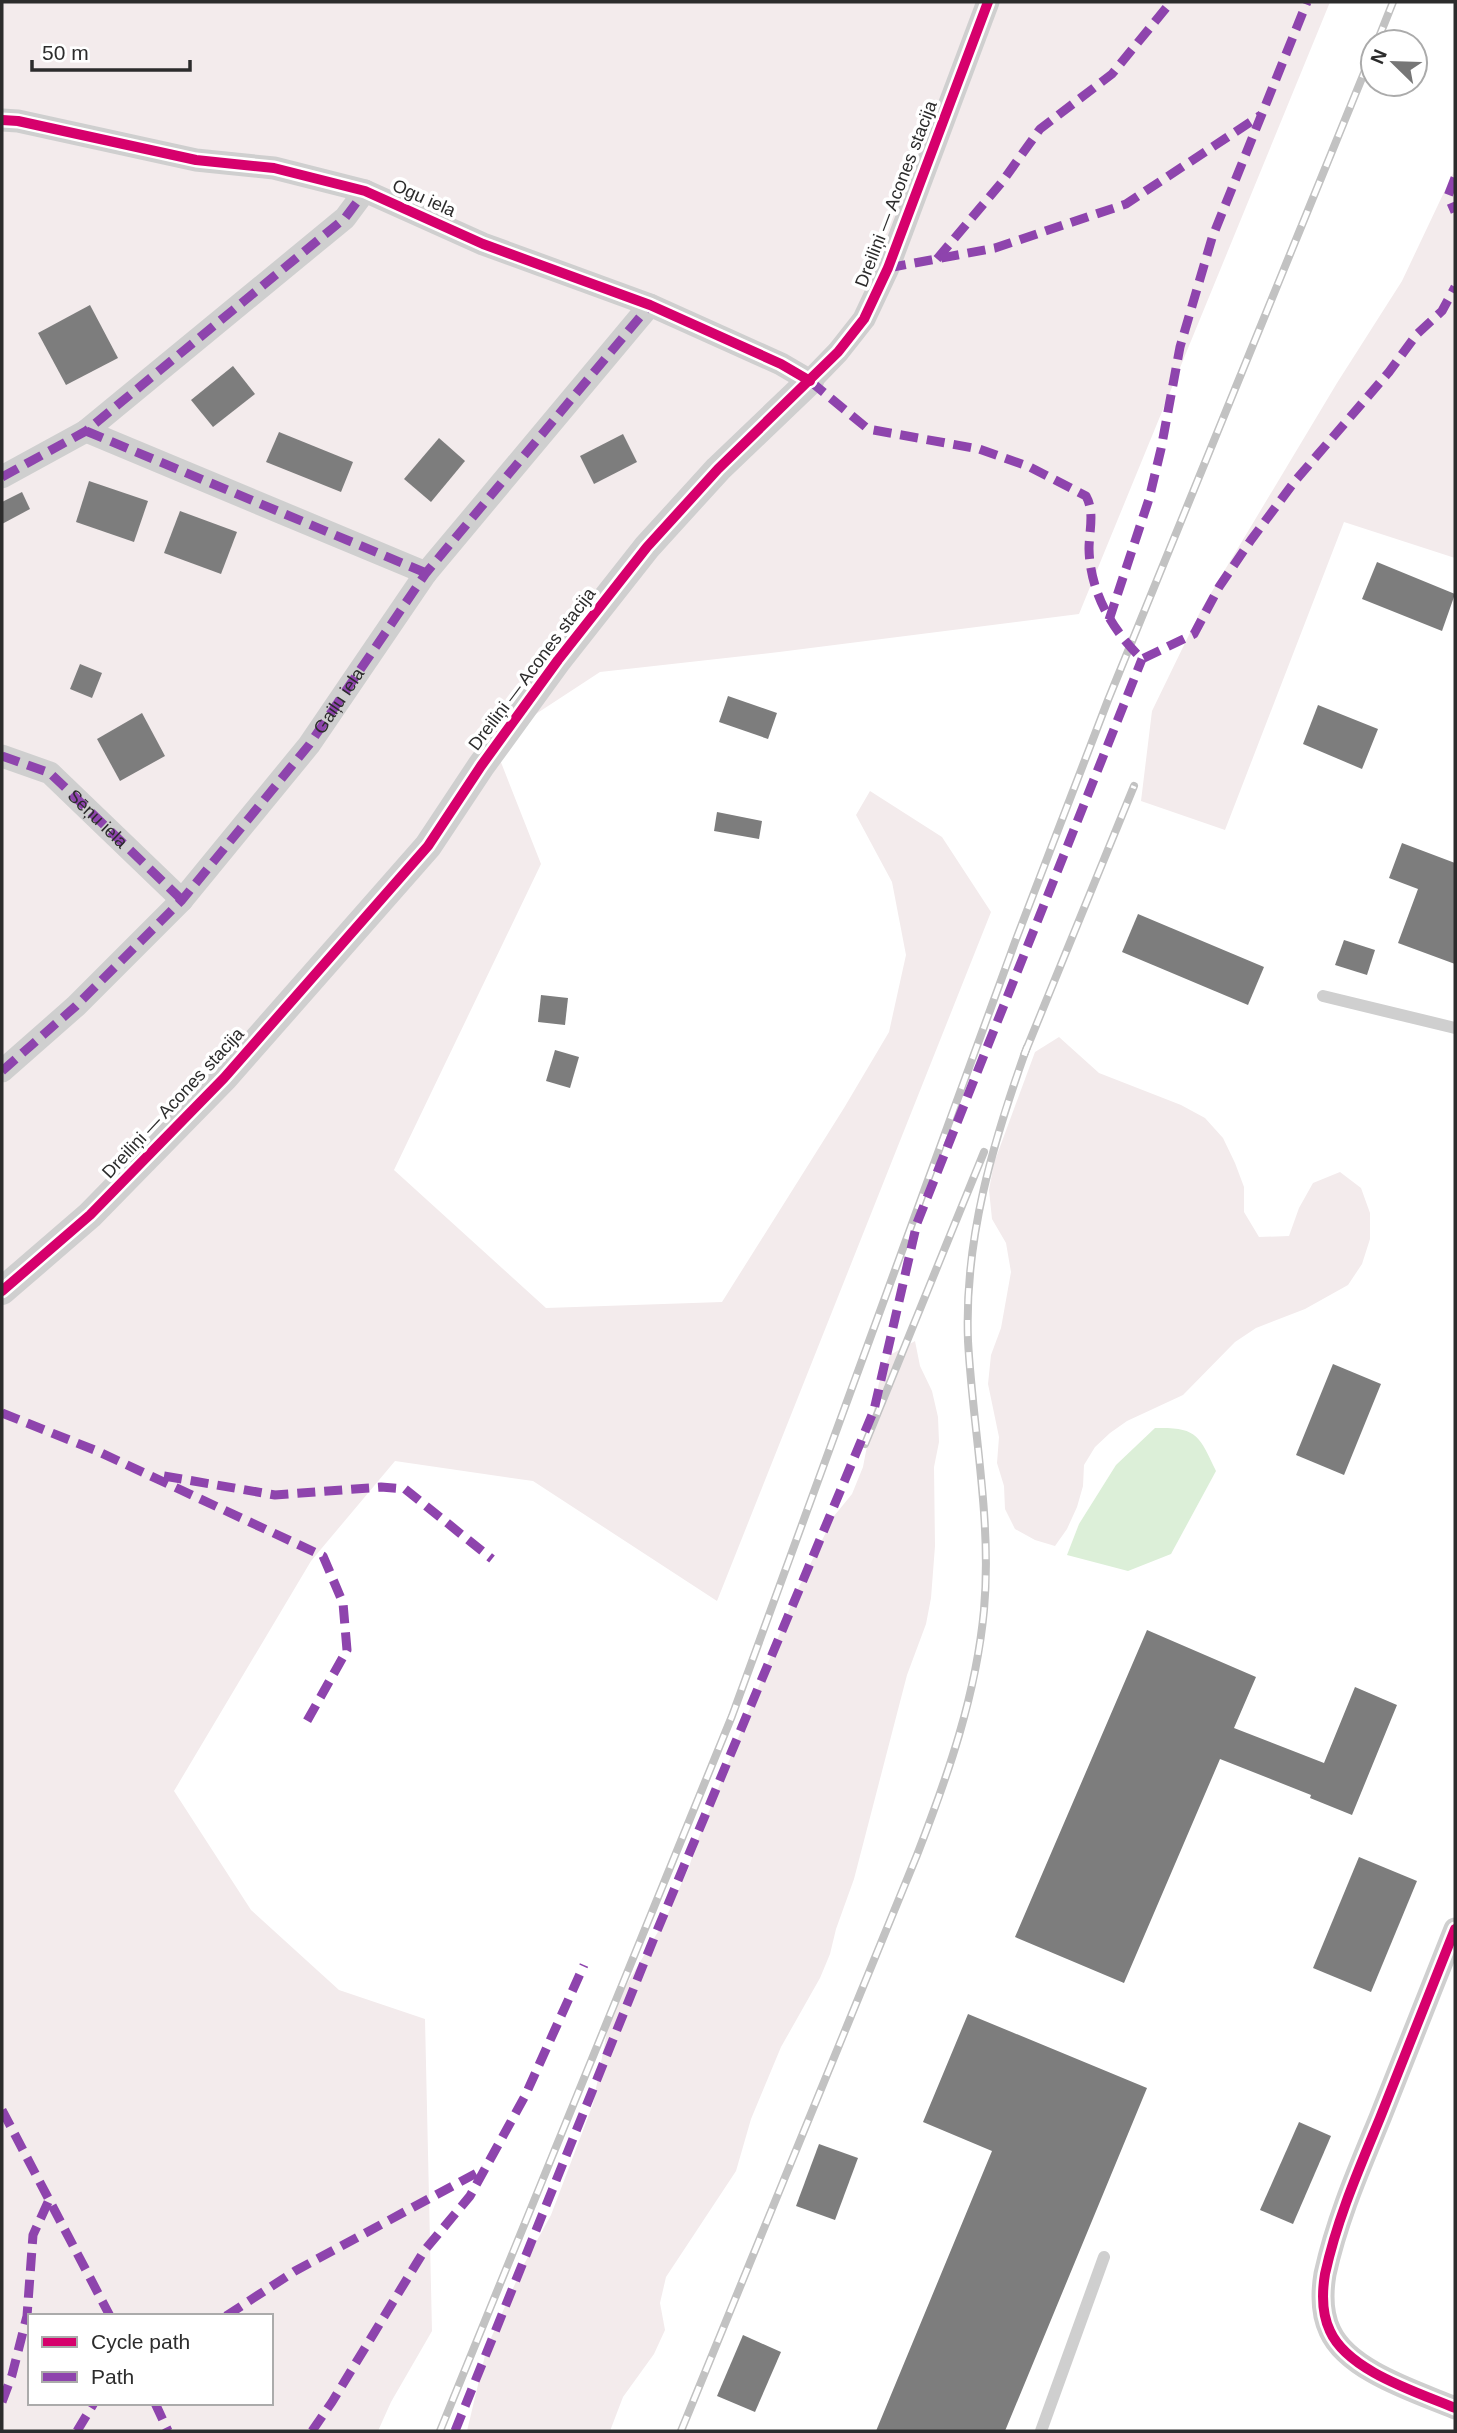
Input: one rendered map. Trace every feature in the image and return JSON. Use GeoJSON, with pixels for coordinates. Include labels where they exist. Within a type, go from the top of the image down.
{"type":"FeatureCollection","features":[{"type":"Feature","properties":{"kind":"street","name":"Dreiliņi — Acones stacija"},"geometry":{"type":"LineString","coordinates":[[2,1291],[90,1215],[224,1078],[428,846],[481,766],[558,660],[647,547],[718,469],[838,352],[864,319],[888,268],[988,2]]}},
{"type":"Feature","properties":{"kind":"street","name":"Ogu iela"},"geometry":{"type":"LineString","coordinates":[[2,120],[18,121],[196,160],[274,167],[365,191],[483,244],[650,305],[781,364],[810,381]]}},
{"type":"Feature","properties":{"kind":"street"},"geometry":{"type":"LineString","coordinates":[[2,477],[86,431],[345,218],[365,191]]}},
{"type":"Feature","properties":{"kind":"street","name":"Gaiļu iela"},"geometry":{"type":"LineString","coordinates":[[2,1071],[76,1006],[182,900],[309,745],[426,573],[650,305]]}},
{"type":"Feature","properties":{"kind":"street"},"geometry":{"type":"LineString","coordinates":[[86,431],[426,573]]}},
{"type":"Feature","properties":{"kind":"street","name":"Sēņu iela"},"geometry":{"type":"LineString","coordinates":[[2,756],[50,773],[182,900]]}},
{"type":"Feature","properties":{"kind":"street"},"geometry":{"type":"LineString","coordinates":[[1455,1929],[1341,2213],[1325,2276],[1323,2304],[1330,2332],[1346,2353],[1396,2383],[1455,2407]]}},
{"type":"Feature","properties":{"kind":"lane"},"geometry":{"type":"LineString","coordinates":[[1323,996],[1455,1028]]}},
{"type":"Feature","properties":{"kind":"lane"},"geometry":{"type":"LineString","coordinates":[[1041,2431],[1104,2257]]}},
{"type":"Feature","properties":{"kind":"shaded area"},"geometry":{"type":"Polygon","coordinates":[[[2,2],[1330,2],[1079,614],[600,672],[493,742],[541,864],[394,1170],[546,1308],[722,1302],[844,1108],[889,1032],[906,955],[892,882],[856,815],[870,791],[942,837],[991,912],[717,1601],[533,1481],[395,1461],[311,1561],[174,1791],[251,1910],[339,1990],[425,2019],[432,2331],[391,2402],[378,2431],[2,2431],[2,2]]]}},
{"type":"Feature","properties":{"kind":"shaded area"},"geometry":{"type":"Polygon","coordinates":[[[1455,169],[1455,558],[1344,522],[1225,830],[1141,801],[1152,711],[1202,608],[1337,383],[1402,281],[1455,169]]]}},
{"type":"Feature","properties":{"kind":"shaded area"},"geometry":{"type":"Polygon","coordinates":[[[1059,1037],[1099,1073],[1181,1105],[1205,1118],[1223,1138],[1235,1163],[1244,1187],[1244,1212],[1259,1237],[1289,1236],[1299,1208],[1313,1183],[1340,1172],[1361,1188],[1370,1213],[1370,1239],[1362,1264],[1348,1285],[1305,1309],[1256,1328],[1235,1342],[1183,1395],[1127,1421],[1095,1447],[1084,1465],[1083,1486],[1077,1507],[1055,1546],[1035,1540],[1015,1529],[1005,1509],[1004,1486],[997,1463],[999,1437],[988,1384],[991,1355],[1001,1328],[1011,1272],[1006,1243],[992,1219],[989,1190],[994,1163],[1035,1052],[1059,1037]]]}},
{"type":"Feature","properties":{"kind":"shaded area"},"geometry":{"type":"Polygon","coordinates":[[[915,1341],[920,1366],[932,1391],[938,1417],[931,1598],[926,1624],[907,1675],[854,1879],[830,1954],[820,1978],[781,2047],[751,2119],[736,2171],[666,2277],[660,2303],[665,2330],[654,2354],[623,2397],[610,2431],[467,2431],[487,2347],[523,2266],[551,2215],[593,2104],[609,2021],[621,1994],[665,1920],[689,1867],[795,1595],[834,1516],[852,1494],[863,1467],[879,1383],[890,1355],[915,1341]]]}},
{"type":"Feature","properties":{"kind":"shaded area"},"geometry":{"type":"Polygon","coordinates":[[[1155,1428],[1180,1429],[1195,1436],[1216,1471],[1171,1554],[1128,1571],[1067,1555],[1079,1524],[1116,1465],[1155,1428]]]}},
{"type":"Feature","properties":{"kind":"building"},"geometry":{"type":"Polygon","coordinates":[[[90,305],[118,358],[66,385],[38,333],[90,305]]]}},
{"type":"Feature","properties":{"kind":"building"},"geometry":{"type":"Polygon","coordinates":[[[233,366],[255,394],[213,427],[191,400],[233,366]]]}},
{"type":"Feature","properties":{"kind":"building"},"geometry":{"type":"Polygon","coordinates":[[[279,432],[353,462],[341,492],[266,462],[279,432]]]}},
{"type":"Feature","properties":{"kind":"building"},"geometry":{"type":"Polygon","coordinates":[[[623,434],[637,462],[594,484],[580,456],[623,434]]]}},
{"type":"Feature","properties":{"kind":"building"},"geometry":{"type":"Polygon","coordinates":[[[439,438],[465,461],[431,502],[404,479],[439,438]]]}},
{"type":"Feature","properties":{"kind":"building"},"geometry":{"type":"Polygon","coordinates":[[[89,481],[148,501],[134,542],[76,522],[89,481]]]}},
{"type":"Feature","properties":{"kind":"building"},"geometry":{"type":"Polygon","coordinates":[[[22,492],[30,509],[2,524],[2,502],[22,492]]]}},
{"type":"Feature","properties":{"kind":"building"},"geometry":{"type":"Polygon","coordinates":[[[180,511],[237,532],[221,574],[164,553],[180,511]]]}},
{"type":"Feature","properties":{"kind":"building"},"geometry":{"type":"Polygon","coordinates":[[[1377,562],[1455,594],[1442,631],[1362,599],[1377,562]]]}},
{"type":"Feature","properties":{"kind":"building"},"geometry":{"type":"Polygon","coordinates":[[[80,664],[102,673],[92,698],[70,689],[80,664]]]}},
{"type":"Feature","properties":{"kind":"building"},"geometry":{"type":"Polygon","coordinates":[[[728,696],[777,713],[768,739],[719,722],[728,696]]]}},
{"type":"Feature","properties":{"kind":"building"},"geometry":{"type":"Polygon","coordinates":[[[1318,705],[1378,729],[1362,769],[1303,744],[1318,705]]]}},
{"type":"Feature","properties":{"kind":"building"},"geometry":{"type":"Polygon","coordinates":[[[142,713],[165,756],[120,781],[97,739],[142,713]]]}},
{"type":"Feature","properties":{"kind":"building"},"geometry":{"type":"Polygon","coordinates":[[[717,812],[762,821],[759,839],[714,831],[717,812]]]}},
{"type":"Feature","properties":{"kind":"building"},"geometry":{"type":"Polygon","coordinates":[[[1402,843],[1455,863],[1455,964],[1398,943],[1418,889],[1389,878],[1402,843]]]}},
{"type":"Feature","properties":{"kind":"building"},"geometry":{"type":"Polygon","coordinates":[[[1138,914],[1264,967],[1248,1005],[1122,952],[1138,914]]]}},
{"type":"Feature","properties":{"kind":"building"},"geometry":{"type":"Polygon","coordinates":[[[1344,940],[1375,950],[1367,975],[1335,965],[1344,940]]]}},
{"type":"Feature","properties":{"kind":"building"},"geometry":{"type":"Polygon","coordinates":[[[541,995],[568,998],[565,1025],[538,1022],[541,995]]]}},
{"type":"Feature","properties":{"kind":"building"},"geometry":{"type":"Polygon","coordinates":[[[555,1050],[579,1057],[570,1088],[546,1081],[555,1050]]]}},
{"type":"Feature","properties":{"kind":"building"},"geometry":{"type":"Polygon","coordinates":[[[1333,1364],[1381,1384],[1344,1475],[1296,1455],[1333,1364]]]}},
{"type":"Feature","properties":{"kind":"building"},"geometry":{"type":"Polygon","coordinates":[[[1147,1630],[1256,1677],[1234,1728],[1324,1763],[1355,1687],[1397,1705],[1352,1815],[1310,1798],[1311,1795],[1220,1759],[1124,1983],[1015,1937],[1147,1630]]]}},
{"type":"Feature","properties":{"kind":"building"},"geometry":{"type":"Polygon","coordinates":[[[1359,1857],[1417,1881],[1371,1992],[1313,1968],[1359,1857]]]}},
{"type":"Feature","properties":{"kind":"building"},"geometry":{"type":"Polygon","coordinates":[[[968,2014],[1147,2088],[1005,2431],[876,2431],[992,2151],[923,2122],[968,2014]]]}},
{"type":"Feature","properties":{"kind":"building"},"geometry":{"type":"Polygon","coordinates":[[[1299,2122],[1331,2136],[1293,2224],[1260,2210],[1299,2122]]]}},
{"type":"Feature","properties":{"kind":"building"},"geometry":{"type":"Polygon","coordinates":[[[819,2144],[858,2158],[835,2220],[796,2206],[819,2144]]]}},
{"type":"Feature","properties":{"kind":"building"},"geometry":{"type":"Polygon","coordinates":[[[743,2335],[781,2352],[755,2412],[717,2396],[743,2335]]]}},
{"type":"Feature","properties":{"kind":"railway"},"geometry":{"type":"LineString","coordinates":[[1383,28],[1393,2]]}},
{"type":"Feature","properties":{"kind":"railway"},"geometry":{"type":"LineString","coordinates":[[440,2431],[732,1716],[1015,942],[1108,700],[1359,85]]}},
{"type":"Feature","properties":{"kind":"railway"},"geometry":{"type":"LineString","coordinates":[[1024,1055],[1134,786]]}},
{"type":"Feature","properties":{"kind":"railway"},"geometry":{"type":"LineString","coordinates":[[681,2431],[917,1855],[950,1765],[975,1673],[984,1610],[986,1542],[968,1341],[971,1265],[992,1155],[1027,1047]]}},
{"type":"Feature","properties":{"kind":"railway"},"geometry":{"type":"LineString","coordinates":[[865,1444],[984,1152]]}},
{"type":"Feature","properties":{"kind":"marked path"},"geometry":{"type":"LineString","coordinates":[[937,259],[1002,182],[1040,129],[1112,74],[1171,2]]}},
{"type":"Feature","properties":{"kind":"marked path"},"geometry":{"type":"LineString","coordinates":[[1109,620],[1149,499],[1180,347],[1212,238],[1307,2]]}},
{"type":"Feature","properties":{"kind":"marked path"},"geometry":{"type":"LineString","coordinates":[[888,268],[995,248],[1126,204],[1261,115]]}},
{"type":"Feature","properties":{"kind":"marked path"},"geometry":{"type":"LineString","coordinates":[[1455,178],[1448,196],[1455,212]]}},
{"type":"Feature","properties":{"kind":"marked path"},"geometry":{"type":"LineString","coordinates":[[2,477],[86,431],[345,218],[365,191]]}},
{"type":"Feature","properties":{"kind":"marked path"},"geometry":{"type":"LineString","coordinates":[[810,381],[868,429],[979,449],[1030,467],[1086,496],[1091,515],[1090,565],[1098,595],[1112,623],[1142,659],[1194,634],[1219,587],[1295,481],[1389,372],[1417,334],[1442,311],[1455,287]]}},
{"type":"Feature","properties":{"kind":"marked path"},"geometry":{"type":"LineString","coordinates":[[2,1071],[76,1006],[182,900],[309,745],[426,573],[650,305]]}},
{"type":"Feature","properties":{"kind":"marked path"},"geometry":{"type":"LineString","coordinates":[[86,431],[426,573]]}},
{"type":"Feature","properties":{"kind":"marked path"},"geometry":{"type":"LineString","coordinates":[[455,2431],[654,1938],[874,1410],[917,1223],[1142,659]]}},
{"type":"Feature","properties":{"kind":"marked path"},"geometry":{"type":"LineString","coordinates":[[2,756],[50,773],[182,900]]}},
{"type":"Feature","properties":{"kind":"marked path"},"geometry":{"type":"LineString","coordinates":[[2,1413],[97,1451],[323,1556],[343,1603],[347,1650],[307,1721]]}},
{"type":"Feature","properties":{"kind":"marked path"},"geometry":{"type":"LineString","coordinates":[[164,1476],[275,1495],[381,1487],[405,1489],[492,1559]]}},
{"type":"Feature","properties":{"kind":"marked path"},"geometry":{"type":"LineString","coordinates":[[312,2431],[424,2251],[470,2196],[525,2096],[584,1965]]}},
{"type":"Feature","properties":{"kind":"marked path"},"geometry":{"type":"LineString","coordinates":[[2,2110],[109,2314]]}},
{"type":"Feature","properties":{"kind":"marked path"},"geometry":{"type":"LineString","coordinates":[[229,2314],[295,2271],[484,2169]]}},
{"type":"Feature","properties":{"kind":"marked path"},"geometry":{"type":"LineString","coordinates":[[2,2402],[27,2316],[33,2235],[49,2200]]}},
{"type":"Feature","properties":{"kind":"marked path"},"geometry":{"type":"LineString","coordinates":[[77,2431],[93,2405]]}},
{"type":"Feature","properties":{"kind":"marked path"},"geometry":{"type":"LineString","coordinates":[[156,2405],[168,2431]]}},
{"type":"Feature","properties":{"kind":"cycle path"},"geometry":{"type":"LineString","coordinates":[[2,1291],[90,1215],[224,1078],[428,846],[481,766],[558,660],[647,547],[718,469],[838,352],[864,319],[888,268],[988,2]]}},
{"type":"Feature","properties":{"kind":"cycle path"},"geometry":{"type":"LineString","coordinates":[[2,120],[18,121],[196,160],[274,168],[365,191],[483,244],[650,305],[781,364],[810,381]]}},
{"type":"Feature","properties":{"kind":"cycle path"},"geometry":{"type":"LineString","coordinates":[[1455,1929],[1342,2214],[1325,2274],[1323,2295],[1325,2317],[1330,2331],[1352,2358],[1367,2369],[1403,2387],[1455,2408]]}}]}
